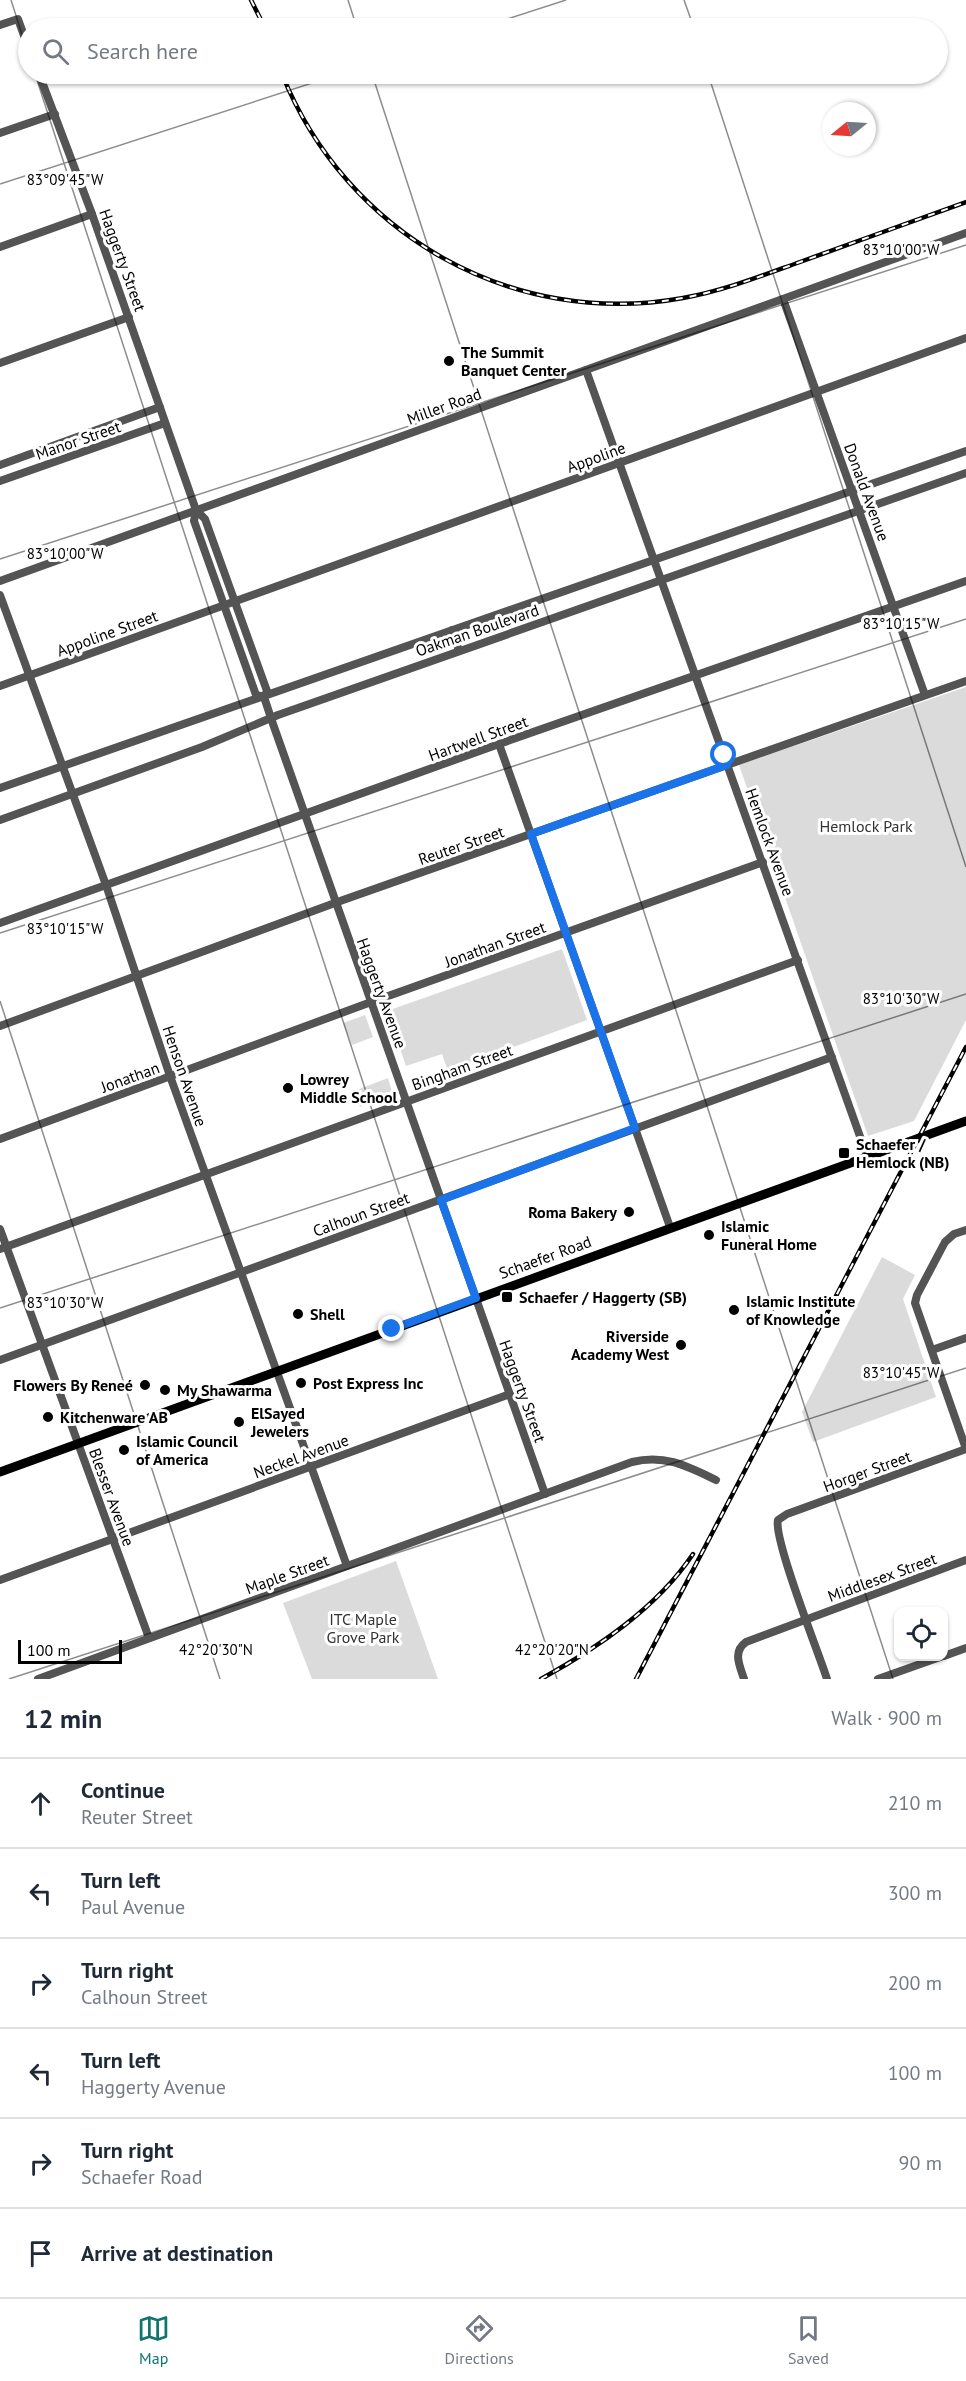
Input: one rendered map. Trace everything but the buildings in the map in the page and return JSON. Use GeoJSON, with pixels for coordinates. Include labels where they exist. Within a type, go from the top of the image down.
{"type":"FeatureCollection","features":[{"type":"Feature","properties":{"kind":"main road","name":"Schaefer Road"},"geometry":{"type":"LineString","coordinates":[[0,1472],[966,1121]]}},
{"type":"Feature","properties":{"kind":"street"},"geometry":{"type":"LineString","coordinates":[[0,25],[18,19]]}},
{"type":"Feature","properties":{"kind":"street","name":"Haggerty Street"},"geometry":{"type":"LineString","coordinates":[[43,84],[92,214],[165,423]]}},
{"type":"Feature","properties":{"kind":"street"},"geometry":{"type":"LineString","coordinates":[[0,133],[55,114]]}},
{"type":"Feature","properties":{"kind":"street"},"geometry":{"type":"LineString","coordinates":[[0,247],[92,214]]}},
{"type":"Feature","properties":{"kind":"street","name":"Miller Road"},"geometry":{"type":"LineString","coordinates":[[0,581],[966,233]]}},
{"type":"Feature","properties":{"kind":"street","name":"Donald Avenue"},"geometry":{"type":"LineString","coordinates":[[783,299],[925,695]]}},
{"type":"Feature","properties":{"kind":"street"},"geometry":{"type":"LineString","coordinates":[[0,363],[129,317]]}},
{"type":"Feature","properties":{"kind":"street","name":"Appoline"},"geometry":{"type":"LineString","coordinates":[[224,605],[966,338]]}},
{"type":"Feature","properties":{"kind":"street","name":"Hemlock Avenue"},"geometry":{"type":"LineString","coordinates":[[586,370],[867,1156]]}},
{"type":"Feature","properties":{"kind":"street","name":"Manor Street"},"geometry":{"type":"LineString","coordinates":[[0,465],[160,407]]}},
{"type":"Feature","properties":{"kind":"street","name":"Manor Street"},"geometry":{"type":"LineString","coordinates":[[0,481],[165,423]]}},
{"type":"Feature","properties":{"kind":"street","name":"Haggerty Avenue"},"geometry":{"type":"LineString","coordinates":[[165,423],[196,510],[206,519],[267,691],[264,697],[304,814],[476,1298]]}},
{"type":"Feature","properties":{"kind":"street","name":"Oakman Boulevard"},"geometry":{"type":"LineString","coordinates":[[0,788],[966,451]]}},
{"type":"Feature","properties":{"kind":"street","name":"Oakman Boulevard"},"geometry":{"type":"LineString","coordinates":[[0,820],[202,747],[271,718],[966,473]]}},
{"type":"Feature","properties":{"kind":"street","name":"Haggerty Avenue"},"geometry":{"type":"LineString","coordinates":[[196,510],[194,521],[256,695],[264,697]]}},
{"type":"Feature","properties":{"kind":"street"},"geometry":{"type":"LineString","coordinates":[[205,554],[217,550]]}},
{"type":"Feature","properties":{"kind":"street","name":"Hartwell Street"},"geometry":{"type":"LineString","coordinates":[[0,923],[499,744],[966,581]]}},
{"type":"Feature","properties":{"kind":"street","name":"Henson Avenue"},"geometry":{"type":"LineString","coordinates":[[0,595],[106,885],[170,1076],[347,1566]]}},
{"type":"Feature","properties":{"kind":"street","name":"Appoline Street"},"geometry":{"type":"LineString","coordinates":[[0,686],[224,605]]}},
{"type":"Feature","properties":{"kind":"street"},"geometry":{"type":"LineString","coordinates":[[452,630],[459,651]]}},
{"type":"Feature","properties":{"kind":"street"},"geometry":{"type":"LineString","coordinates":[[240,649],[251,646]]}},
{"type":"Feature","properties":{"kind":"street","name":"Reuter Street"},"geometry":{"type":"LineString","coordinates":[[0,1026],[336,903],[966,681]]}},
{"type":"Feature","properties":{"kind":"street"},"geometry":{"type":"LineString","coordinates":[[499,744],[670,1227]]}},
{"type":"Feature","properties":{"kind":"street","name":"Jonathan Street"},"geometry":{"type":"LineString","coordinates":[[371,1002],[763,862]]}},
{"type":"Feature","properties":{"kind":"street","name":"Bingham Street"},"geometry":{"type":"LineString","coordinates":[[3,1248],[798,960]]}},
{"type":"Feature","properties":{"kind":"street","name":"Jonathan"},"geometry":{"type":"LineString","coordinates":[[0,1139],[371,1002]]}},
{"type":"Feature","properties":{"kind":"street","name":"Calhoun Street"},"geometry":{"type":"LineString","coordinates":[[0,1360],[832,1057]]}},
{"type":"Feature","properties":{"kind":"street","name":"Blesser Avenue"},"geometry":{"type":"LineString","coordinates":[[0,1229],[3,1248],[42,1345],[148,1638]]}},
{"type":"Feature","properties":{"kind":"street"},"geometry":{"type":"LineString","coordinates":[[966,1230],[947,1239],[915,1302],[966,1449]]}},
{"type":"Feature","properties":{"kind":"street","name":"Haggerty Street"},"geometry":{"type":"LineString","coordinates":[[476,1298],[545,1494]]}},
{"type":"Feature","properties":{"kind":"street"},"geometry":{"type":"LineString","coordinates":[[932,1350],[966,1338]]}},
{"type":"Feature","properties":{"kind":"street","name":"Neckel Avenue"},"geometry":{"type":"LineString","coordinates":[[0,1580],[510,1394]]}},
{"type":"Feature","properties":{"kind":"street","name":"Horger Street"},"geometry":{"type":"LineString","coordinates":[[807,1619],[780,1542],[778,1520],[787,1514],[966,1449]]}},
{"type":"Feature","properties":{"kind":"street","name":"Maple Street"},"geometry":{"type":"LineString","coordinates":[[38,1679],[632,1462],[660,1458],[679,1462],[716,1480]]}},
{"type":"Feature","properties":{"kind":"street","name":"Middlesex Street"},"geometry":{"type":"LineString","coordinates":[[744,1679],[737,1657],[743,1644],[966,1560]]}},
{"type":"Feature","properties":{"kind":"street"},"geometry":{"type":"LineString","coordinates":[[807,1619],[827,1679]]}},
{"type":"Feature","properties":{"kind":"street"},"geometry":{"type":"LineString","coordinates":[[948,1654],[966,1648]]}},
{"type":"Feature","properties":{"kind":"street"},"geometry":{"type":"LineString","coordinates":[[878,1679],[929,1661]]}},
{"type":"Feature","properties":{"kind":"green space","name":"Hemlock Park"},"geometry":{"type":"Polygon","coordinates":[[[966,687],[966,1020],[914,1121],[868,1136],[739,765],[966,687]]]}},
{"type":"Feature","properties":{"kind":"green space","name":"Lowrey Middle School"},"geometry":{"type":"Polygon","coordinates":[[[562,949],[587,1020],[448,1071],[442,1054],[406,1066],[387,1011],[562,949]]]}},
{"type":"Feature","properties":{"kind":"green space"},"geometry":{"type":"Polygon","coordinates":[[[365,1015],[373,1037],[352,1045],[343,1023],[365,1015]]]}},
{"type":"Feature","properties":{"kind":"green space"},"geometry":{"type":"Polygon","coordinates":[[[388,1078],[393,1095],[360,1107],[354,1091],[388,1078]]]}},
{"type":"Feature","properties":{"kind":"green space"},"geometry":{"type":"Polygon","coordinates":[[[882,1257],[915,1275],[903,1299],[936,1397],[813,1442],[802,1412],[882,1257]]]}},
{"type":"Feature","properties":{"kind":"green space","name":"ITC Maple Grove Park"},"geometry":{"type":"Polygon","coordinates":[[[396,1561],[438,1679],[312,1679],[283,1603],[396,1561]]]}},
{"type":"Feature","properties":{"kind":"railway"},"geometry":{"type":"LineString","coordinates":[[251,0],[260,18]]}},
{"type":"Feature","properties":{"kind":"railway"},"geometry":{"type":"LineString","coordinates":[[287,84],[311,131],[348,181],[392,223],[442,258],[498,283],[557,299],[619,304],[698,295],[756,278],[966,202]]}},
{"type":"Feature","properties":{"kind":"railway"},"geometry":{"type":"LineString","coordinates":[[636,1679],[966,1047]]}},
{"type":"Feature","properties":{"kind":"railway"},"geometry":{"type":"LineString","coordinates":[[541,1679],[604,1640],[644,1609],[662,1592],[693,1554]]}},
{"type":"Feature","properties":{"kind":"place","name":"The Summit Banquet Center"},"geometry":{"type":"Point","coordinates":[449,361]}},
{"type":"Feature","properties":{"kind":"place","name":"Lowrey Middle School"},"geometry":{"type":"Point","coordinates":[288,1088]}},
{"type":"Feature","properties":{"kind":"place","name":"Schaefer / Hemlock (NB)"},"geometry":{"type":"Point","coordinates":[844,1153]}},
{"type":"Feature","properties":{"kind":"place","name":"Roma Bakery"},"geometry":{"type":"Point","coordinates":[629,1212]}},
{"type":"Feature","properties":{"kind":"place","name":"Islamic Funeral Home"},"geometry":{"type":"Point","coordinates":[709,1235]}},
{"type":"Feature","properties":{"kind":"place","name":"Schaefer / Haggerty (SB)"},"geometry":{"type":"Point","coordinates":[507,1297]}},
{"type":"Feature","properties":{"kind":"place","name":"Islamic Institute of Knowledge"},"geometry":{"type":"Point","coordinates":[734,1310]}},
{"type":"Feature","properties":{"kind":"place","name":"Shell"},"geometry":{"type":"Point","coordinates":[298,1314]}},
{"type":"Feature","properties":{"kind":"place","name":"Riverside Academy West"},"geometry":{"type":"Point","coordinates":[681,1345]}},
{"type":"Feature","properties":{"kind":"place","name":"Post Express Inc"},"geometry":{"type":"Point","coordinates":[301,1383]}},
{"type":"Feature","properties":{"kind":"place","name":"Flowers By Reneé"},"geometry":{"type":"Point","coordinates":[145,1385]}},
{"type":"Feature","properties":{"kind":"place","name":"My Shawarma"},"geometry":{"type":"Point","coordinates":[165,1390]}},
{"type":"Feature","properties":{"kind":"place","name":"Kitchenware AB"},"geometry":{"type":"Point","coordinates":[48,1417]}},
{"type":"Feature","properties":{"kind":"place","name":"ElSayed Jewelers"},"geometry":{"type":"Point","coordinates":[239,1422]}},
{"type":"Feature","properties":{"kind":"place","name":"Islamic Council of America"},"geometry":{"type":"Point","coordinates":[124,1450]}},
{"type":"Feature","properties":{"kind":"route"},"geometry":{"type":"LineString","coordinates":[[392,1329],[476,1298],[441,1200],[635,1128],[531,834],[727,765],[724,755]]}}]}
